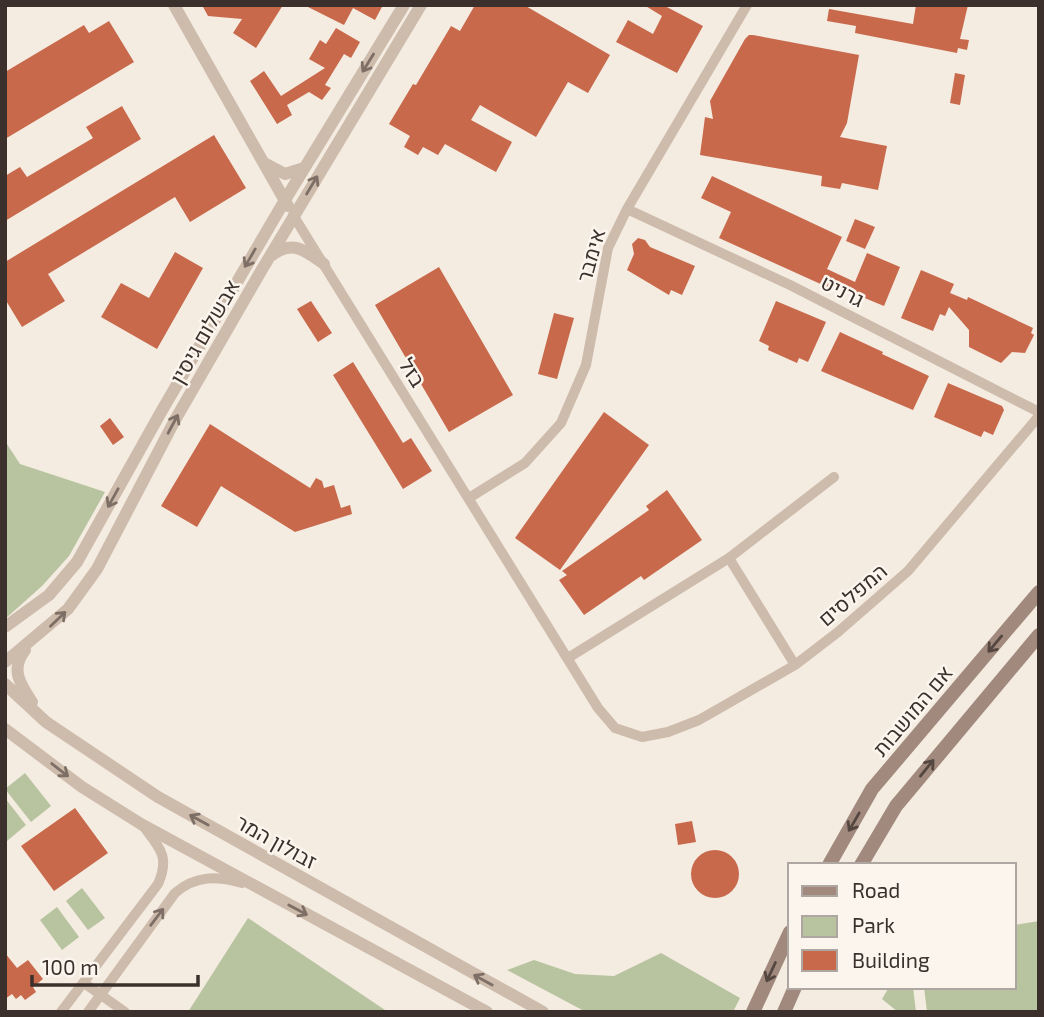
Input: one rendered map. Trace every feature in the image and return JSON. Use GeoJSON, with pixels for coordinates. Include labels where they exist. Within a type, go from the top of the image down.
{"type":"FeatureCollection","features":[{"type":"Feature","properties":{"kind":"main road","name":"אם המושבות"},"geometry":{"type":"LineString","coordinates":[[830,863],[872,789],[1039,592]]}},
{"type":"Feature","properties":{"kind":"main road"},"geometry":{"type":"LineString","coordinates":[[862,863],[896,806],[1039,635]]}},
{"type":"Feature","properties":{"kind":"main road"},"geometry":{"type":"LineString","coordinates":[[753,1012],[788,936]]}},
{"type":"Feature","properties":{"kind":"main road"},"geometry":{"type":"LineString","coordinates":[[784,1012],[794,989]]}},
{"type":"Feature","properties":{"kind":"street","name":"בזל"},"geometry":{"type":"LineString","coordinates":[[174,5],[293,215],[598,708],[615,728],[642,737]]}},
{"type":"Feature","properties":{"kind":"street","name":"אבשלום גיסין"},"geometry":{"type":"LineString","coordinates":[[5,627],[49,595],[77,562],[160,412],[404,5]]}},
{"type":"Feature","properties":{"kind":"street","name":"אבשלום גיסין"},"geometry":{"type":"LineString","coordinates":[[5,663],[68,609],[97,569],[175,420],[293,215],[421,5]]}},
{"type":"Feature","properties":{"kind":"street","name":"אימבר"},"geometry":{"type":"LineString","coordinates":[[468,498],[525,463],[561,423],[586,365],[608,248],[627,209],[747,5]]}},
{"type":"Feature","properties":{"kind":"street"},"geometry":{"type":"LineString","coordinates":[[263,162],[285,174],[304,168]]}},
{"type":"Feature","properties":{"kind":"street","name":"גרניט"},"geometry":{"type":"LineString","coordinates":[[627,209],[790,285],[1039,414]]}},
{"type":"Feature","properties":{"kind":"street"},"geometry":{"type":"LineString","coordinates":[[269,257],[286,247],[293,247],[311,254],[324,264]]}},
{"type":"Feature","properties":{"kind":"street","name":"המפלסים"},"geometry":{"type":"LineString","coordinates":[[642,737],[668,732],[699,720],[795,665],[838,632],[908,572],[1039,414]]}},
{"type":"Feature","properties":{"kind":"street"},"geometry":{"type":"LineString","coordinates":[[568,658],[729,558],[834,477]]}},
{"type":"Feature","properties":{"kind":"street"},"geometry":{"type":"LineString","coordinates":[[729,558],[795,665]]}},
{"type":"Feature","properties":{"kind":"street"},"geometry":{"type":"LineString","coordinates":[[29,644],[16,666],[17,677],[46,722]]}},
{"type":"Feature","properties":{"kind":"street","name":"זבולון המר"},"geometry":{"type":"LineString","coordinates":[[5,684],[46,722],[158,797],[543,1012]]}},
{"type":"Feature","properties":{"kind":"street"},"geometry":{"type":"LineString","coordinates":[[5,729],[82,787],[141,824],[487,1012]]}},
{"type":"Feature","properties":{"kind":"street"},"geometry":{"type":"LineString","coordinates":[[61,1012],[158,884],[163,873],[162,852],[141,824]]}},
{"type":"Feature","properties":{"kind":"street"},"geometry":{"type":"LineString","coordinates":[[88,1012],[175,893],[183,886],[193,880],[205,878],[225,879],[258,889]]}},
{"type":"Feature","properties":{"kind":"street"},"geometry":{"type":"LineString","coordinates":[[84,983],[125,1012]]}},
{"type":"Feature","properties":{"kind":"green space"},"geometry":{"type":"Polygon","coordinates":[[[5,441],[20,464],[105,492],[69,556],[42,586],[5,619],[5,441]]]}},
{"type":"Feature","properties":{"kind":"green space"},"geometry":{"type":"Polygon","coordinates":[[[25,773],[51,806],[31,822],[5,789],[25,773]]]}},
{"type":"Feature","properties":{"kind":"green space"},"geometry":{"type":"Polygon","coordinates":[[[5,798],[26,825],[7,841],[5,838],[5,798]]]}},
{"type":"Feature","properties":{"kind":"green space"},"geometry":{"type":"Polygon","coordinates":[[[82,888],[105,918],[88,930],[66,901],[82,888]]]}},
{"type":"Feature","properties":{"kind":"green space"},"geometry":{"type":"Polygon","coordinates":[[[57,907],[79,937],[62,950],[40,920],[57,907]]]}},
{"type":"Feature","properties":{"kind":"green space"},"geometry":{"type":"Polygon","coordinates":[[[248,918],[388,1012],[188,1012],[248,918]]]}},
{"type":"Feature","properties":{"kind":"green space"},"geometry":{"type":"Polygon","coordinates":[[[1039,921],[1039,1012],[927,1012],[924,989],[1016,989],[1016,925],[1039,921]]]}},
{"type":"Feature","properties":{"kind":"green space"},"geometry":{"type":"Polygon","coordinates":[[[661,953],[740,998],[733,1012],[586,1012],[507,970],[534,960],[575,974],[614,976],[661,953]]]}},
{"type":"Feature","properties":{"kind":"green space"},"geometry":{"type":"Polygon","coordinates":[[[888,989],[913,989],[916,1012],[898,1012],[882,999],[888,989]]]}},
{"type":"Feature","properties":{"kind":"building"},"geometry":{"type":"Polygon","coordinates":[[[202,5],[283,5],[256,48],[233,33],[242,19],[208,16],[202,5]]]}},
{"type":"Feature","properties":{"kind":"building"},"geometry":{"type":"Polygon","coordinates":[[[304,5],[383,5],[375,20],[353,8],[344,25],[304,5]]]}},
{"type":"Feature","properties":{"kind":"building"},"geometry":{"type":"Polygon","coordinates":[[[475,5],[524,5],[610,55],[588,93],[568,82],[536,137],[480,105],[471,120],[512,142],[496,172],[445,144],[438,155],[423,147],[418,155],[404,147],[410,136],[389,124],[451,26],[460,31],[475,5]]]}},
{"type":"Feature","properties":{"kind":"building"},"geometry":{"type":"Polygon","coordinates":[[[644,5],[663,5],[703,26],[677,73],[616,42],[628,20],[653,34],[662,16],[644,5]]]}},
{"type":"Feature","properties":{"kind":"building"},"geometry":{"type":"Polygon","coordinates":[[[916,5],[968,5],[960,39],[969,40],[967,50],[958,48],[957,53],[855,33],[856,26],[827,21],[829,9],[913,24],[916,5]]]}},
{"type":"Feature","properties":{"kind":"building"},"geometry":{"type":"Polygon","coordinates":[[[109,21],[134,62],[5,139],[5,72],[84,25],[89,33],[109,21]]]}},
{"type":"Feature","properties":{"kind":"building"},"geometry":{"type":"Polygon","coordinates":[[[336,28],[360,42],[351,58],[344,54],[325,85],[331,88],[322,100],[309,92],[287,105],[292,115],[277,124],[250,81],[264,71],[281,96],[325,68],[309,59],[320,40],[326,44],[336,28]]]}},
{"type":"Feature","properties":{"kind":"building"},"geometry":{"type":"Polygon","coordinates":[[[753,35],[859,55],[847,123],[840,137],[887,146],[878,190],[842,183],[840,189],[821,186],[822,176],[700,155],[705,117],[713,119],[710,101],[745,39],[753,35]]]}},
{"type":"Feature","properties":{"kind":"building"},"geometry":{"type":"Polygon","coordinates":[[[955,73],[965,75],[960,105],[950,103],[955,73]]]}},
{"type":"Feature","properties":{"kind":"building"},"geometry":{"type":"Polygon","coordinates":[[[122,106],[141,139],[5,221],[5,176],[20,167],[27,177],[93,138],[86,127],[122,106]]]}},
{"type":"Feature","properties":{"kind":"building"},"geometry":{"type":"Polygon","coordinates":[[[214,135],[246,188],[190,222],[175,197],[48,274],[65,301],[22,327],[5,299],[5,262],[214,135]]]}},
{"type":"Feature","properties":{"kind":"building"},"geometry":{"type":"Polygon","coordinates":[[[712,176],[842,237],[827,269],[855,282],[867,253],[900,267],[884,306],[838,287],[836,291],[719,238],[731,212],[701,198],[712,176]]]}},
{"type":"Feature","properties":{"kind":"building"},"geometry":{"type":"Polygon","coordinates":[[[855,219],[875,227],[865,249],[846,241],[855,219]]]}},
{"type":"Feature","properties":{"kind":"building"},"geometry":{"type":"Polygon","coordinates":[[[638,238],[645,240],[650,247],[695,266],[682,295],[671,290],[669,295],[627,270],[634,254],[632,244],[638,238]]]}},
{"type":"Feature","properties":{"kind":"building"},"geometry":{"type":"Polygon","coordinates":[[[175,252],[203,268],[157,349],[101,317],[121,283],[149,298],[175,252]]]}},
{"type":"Feature","properties":{"kind":"building"},"geometry":{"type":"Polygon","coordinates":[[[439,267],[513,395],[449,432],[375,305],[439,267]]]}},
{"type":"Feature","properties":{"kind":"building"},"geometry":{"type":"Polygon","coordinates":[[[921,270],[954,284],[950,293],[967,300],[968,297],[1033,328],[1031,333],[1034,335],[1025,353],[1012,352],[1001,363],[969,347],[969,330],[949,307],[945,316],[940,314],[933,331],[901,318],[921,270]]]}},
{"type":"Feature","properties":{"kind":"building"},"geometry":{"type":"Polygon","coordinates":[[[311,301],[332,333],[318,342],[297,309],[311,301]]]}},
{"type":"Feature","properties":{"kind":"building"},"geometry":{"type":"Polygon","coordinates":[[[776,301],[826,322],[808,362],[799,358],[797,363],[768,350],[769,346],[759,341],[776,301]]]}},
{"type":"Feature","properties":{"kind":"building"},"geometry":{"type":"Polygon","coordinates":[[[554,313],[574,318],[557,379],[538,374],[554,313]]]}},
{"type":"Feature","properties":{"kind":"building"},"geometry":{"type":"Polygon","coordinates":[[[840,332],[929,376],[913,410],[821,371],[840,332]]]}},
{"type":"Feature","properties":{"kind":"building"},"geometry":{"type":"Polygon","coordinates":[[[353,362],[403,443],[411,438],[432,471],[403,489],[333,375],[353,362]]]}},
{"type":"Feature","properties":{"kind":"building"},"geometry":{"type":"Polygon","coordinates":[[[948,383],[1002,406],[1004,410],[993,435],[984,431],[981,437],[934,417],[948,383]]]}},
{"type":"Feature","properties":{"kind":"building"},"geometry":{"type":"Polygon","coordinates":[[[604,412],[649,445],[560,570],[515,538],[604,412]]]}},
{"type":"Feature","properties":{"kind":"building"},"geometry":{"type":"Polygon","coordinates":[[[110,418],[124,437],[113,445],[100,426],[110,418]]]}},
{"type":"Feature","properties":{"kind":"building"},"geometry":{"type":"Polygon","coordinates":[[[210,424],[310,488],[316,478],[322,481],[324,488],[334,485],[341,508],[350,505],[352,514],[295,532],[221,486],[197,527],[161,506],[210,424]]]}},
{"type":"Feature","properties":{"kind":"building"},"geometry":{"type":"Polygon","coordinates":[[[667,490],[702,540],[644,580],[641,576],[584,615],[559,580],[567,575],[562,571],[649,510],[646,506],[667,490]]]}},
{"type":"Feature","properties":{"kind":"building"},"geometry":{"type":"Polygon","coordinates":[[[75,808],[108,853],[54,891],[21,846],[75,808]]]}},
{"type":"Feature","properties":{"kind":"building"},"geometry":{"type":"Polygon","coordinates":[[[692,821],[696,842],[678,845],[675,824],[692,821]]]}},
{"type":"Feature","properties":{"kind":"building"},"geometry":{"type":"Polygon","coordinates":[[[715,850],[732,857],[739,874],[732,891],[715,898],[698,891],[691,874],[698,857],[715,850]]]}},
{"type":"Feature","properties":{"kind":"building"},"geometry":{"type":"Polygon","coordinates":[[[5,953],[17,968],[28,960],[43,979],[33,987],[36,992],[25,1000],[21,995],[16,999],[12,994],[5,999],[5,953]]]}}]}
